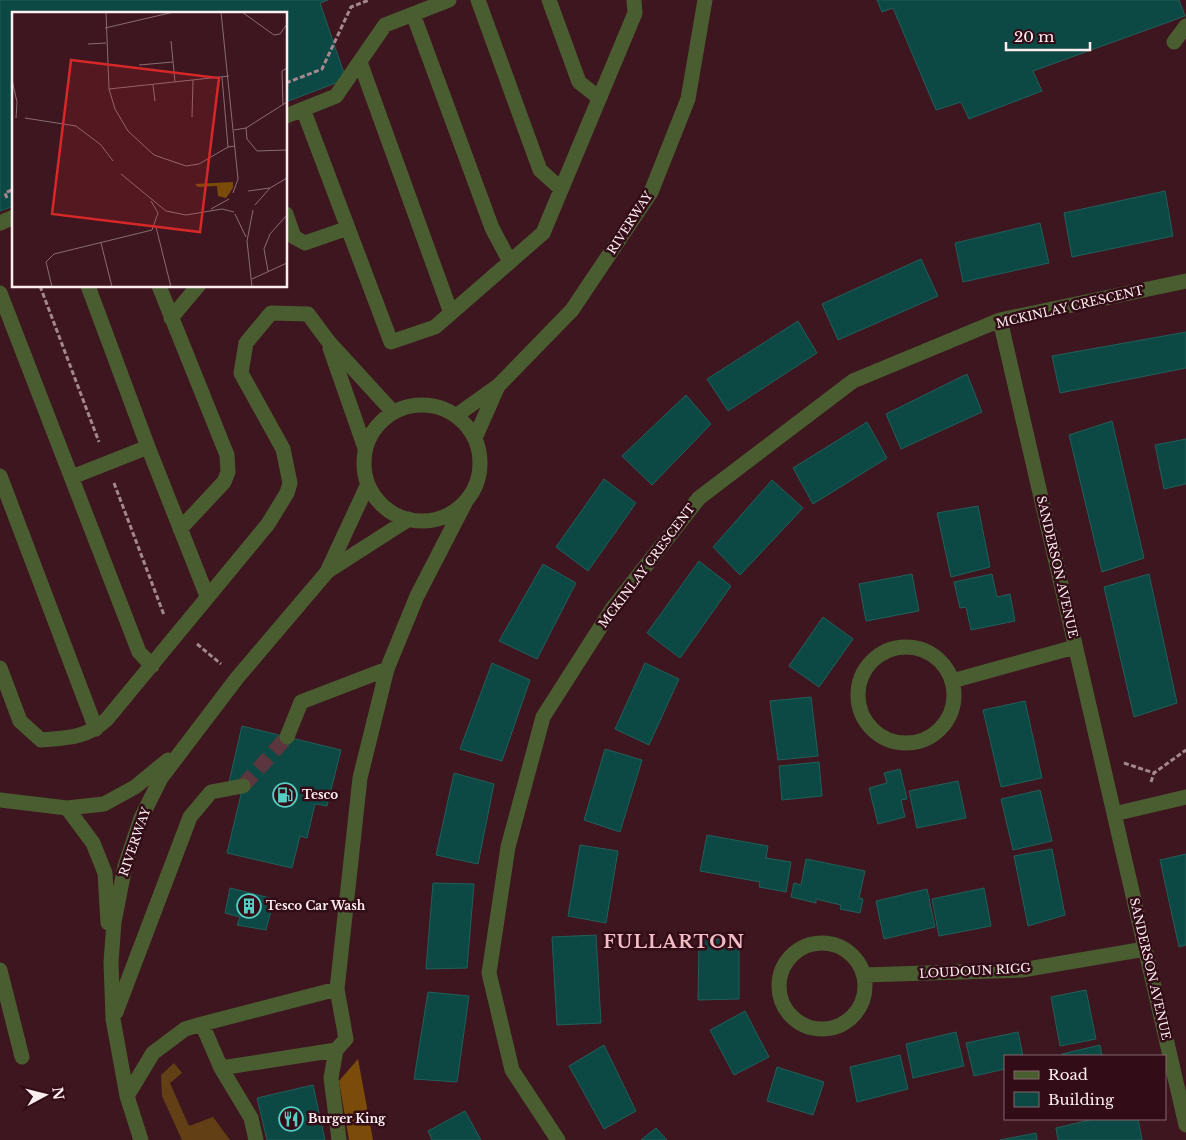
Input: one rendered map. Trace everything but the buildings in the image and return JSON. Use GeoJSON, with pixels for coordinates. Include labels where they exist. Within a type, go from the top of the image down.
{"type":"FeatureCollection","features":[{"type":"Feature","properties":{"kind":"street"},"geometry":{"type":"LineString","coordinates":[[288,115],[336,96],[385,25],[449,0]]}},
{"type":"Feature","properties":{"kind":"street"},"geometry":{"type":"LineString","coordinates":[[478,0],[540,170],[561,189]]}},
{"type":"Feature","properties":{"kind":"street"},"geometry":{"type":"LineString","coordinates":[[549,0],[579,82],[599,98]]}},
{"type":"Feature","properties":{"kind":"street"},"geometry":{"type":"LineString","coordinates":[[303,109],[391,342],[435,327],[543,233],[635,13],[634,0]]}},
{"type":"Feature","properties":{"kind":"street","name":"RIVERWAY"},"geometry":{"type":"LineString","coordinates":[[456,415],[499,385],[572,310],[651,192],[688,99],[705,0]]}},
{"type":"Feature","properties":{"kind":"street"},"geometry":{"type":"LineString","coordinates":[[413,14],[492,228],[510,262]]}},
{"type":"Feature","properties":{"kind":"street"},"geometry":{"type":"LineString","coordinates":[[1174,42],[1186,26]]}},
{"type":"Feature","properties":{"kind":"street"},"geometry":{"type":"LineString","coordinates":[[360,62],[451,313]]}},
{"type":"Feature","properties":{"kind":"street"},"geometry":{"type":"LineString","coordinates":[[288,220],[294,237],[305,243],[348,228]]}},
{"type":"Feature","properties":{"kind":"street","name":"MCKINLAY CRESCENT"},"geometry":{"type":"LineString","coordinates":[[558,1140],[512,1070],[489,973],[508,847],[543,717],[612,609],[698,498],[853,381],[1000,320],[1186,281]]}},
{"type":"Feature","properties":{"kind":"street"},"geometry":{"type":"LineString","coordinates":[[89,288],[148,447],[207,596]]}},
{"type":"Feature","properties":{"kind":"street"},"geometry":{"type":"LineString","coordinates":[[160,288],[227,455],[228,472],[224,482],[180,529]]}},
{"type":"Feature","properties":{"kind":"street"},"geometry":{"type":"LineString","coordinates":[[171,318],[196,288]]}},
{"type":"Feature","properties":{"kind":"street"},"geometry":{"type":"LineString","coordinates":[[0,293],[139,652],[152,666]]}},
{"type":"Feature","properties":{"kind":"street"},"geometry":{"type":"LineString","coordinates":[[0,668],[20,721],[41,740],[71,737],[96,729],[107,719],[152,666],[207,596],[268,524],[287,493],[290,483],[283,449],[241,372],[246,343],[272,312],[308,314],[328,340],[393,412]]}},
{"type":"Feature","properties":{"kind":"street","name":"SANDERSON AVENUE"},"geometry":{"type":"LineString","coordinates":[[1000,320],[1186,1125]]}},
{"type":"Feature","properties":{"kind":"street"},"geometry":{"type":"LineString","coordinates":[[328,340],[365,448],[364,464],[368,484],[379,502],[390,511],[408,520],[429,521],[449,515],[465,503]]}},
{"type":"Feature","properties":{"kind":"street","name":"RIVERWAY"},"geometry":{"type":"LineString","coordinates":[[475,438],[499,385]]}},
{"type":"Feature","properties":{"kind":"street"},"geometry":{"type":"LineString","coordinates":[[339,1140],[331,1078],[336,1050],[346,1039],[337,989],[360,778],[387,669],[417,596],[476,485],[481,458],[475,438],[456,415],[432,405],[412,405],[393,412],[374,430],[365,448]]}},
{"type":"Feature","properties":{"kind":"street"},"geometry":{"type":"LineString","coordinates":[[72,477],[148,447]]}},
{"type":"Feature","properties":{"kind":"street"},"geometry":{"type":"LineString","coordinates":[[0,476],[96,729]]}},
{"type":"Feature","properties":{"kind":"street","name":"RIVERWAY"},"geometry":{"type":"LineString","coordinates":[[141,1140],[127,1096],[113,1019],[111,962],[114,922],[125,866],[141,818],[161,778],[237,678],[327,572],[368,484]]}},
{"type":"Feature","properties":{"kind":"street","name":"RIVERWAY"},"geometry":{"type":"LineString","coordinates":[[327,572],[408,520]]}},
{"type":"Feature","properties":{"kind":"street"},"geometry":{"type":"LineString","coordinates":[[910,647],[928,652],[941,662],[952,680],[954,697],[951,714],[942,728],[924,740],[908,743],[891,741],[880,735],[868,724],[862,713],[858,696],[861,680],[869,665],[881,654],[893,648],[910,647]]}},
{"type":"Feature","properties":{"kind":"street"},"geometry":{"type":"LineString","coordinates":[[952,680],[1075,647]]}},
{"type":"Feature","properties":{"kind":"street"},"geometry":{"type":"LineString","coordinates":[[287,737],[301,702],[387,669]]}},
{"type":"Feature","properties":{"kind":"street"},"geometry":{"type":"LineString","coordinates":[[0,800],[67,808],[104,804],[135,787],[190,741]]}},
{"type":"Feature","properties":{"kind":"street"},"geometry":{"type":"LineString","coordinates":[[113,1019],[190,817],[211,792],[243,786]]}},
{"type":"Feature","properties":{"kind":"street"},"geometry":{"type":"LineString","coordinates":[[1114,814],[1186,797]]}},
{"type":"Feature","properties":{"kind":"street"},"geometry":{"type":"LineString","coordinates":[[67,808],[93,843],[105,873],[111,962]]}},
{"type":"Feature","properties":{"kind":"street"},"geometry":{"type":"LineString","coordinates":[[828,942],[842,947],[858,961],[864,975],[866,990],[862,1002],[854,1015],[842,1025],[824,1030],[809,1028],[790,1017],[782,1004],[779,994],[778,979],[784,965],[794,952],[807,945],[828,942]]}},
{"type":"Feature","properties":{"kind":"street","name":"LOUDOUN RIGG"},"geometry":{"type":"LineString","coordinates":[[864,975],[1022,970],[1145,950]]}},
{"type":"Feature","properties":{"kind":"street"},"geometry":{"type":"LineString","coordinates":[[0,970],[22,1057]]}},
{"type":"Feature","properties":{"kind":"street"},"geometry":{"type":"LineString","coordinates":[[127,1096],[153,1053],[185,1029],[337,989]]}},
{"type":"Feature","properties":{"kind":"street"},"geometry":{"type":"LineString","coordinates":[[202,1024],[222,1068],[251,1118],[256,1140]]}},
{"type":"Feature","properties":{"kind":"street"},"geometry":{"type":"LineString","coordinates":[[222,1068],[336,1050]]}},
{"type":"Feature","properties":{"kind":"path"},"geometry":{"type":"LineString","coordinates":[[288,82],[322,70],[351,7],[369,0]]}},
{"type":"Feature","properties":{"kind":"path"},"geometry":{"type":"LineString","coordinates":[[5,193],[12,190]]}},
{"type":"Feature","properties":{"kind":"path"},"geometry":{"type":"LineString","coordinates":[[41,288],[99,442]]}},
{"type":"Feature","properties":{"kind":"path"},"geometry":{"type":"LineString","coordinates":[[113,479],[165,617]]}},
{"type":"Feature","properties":{"kind":"path"},"geometry":{"type":"LineString","coordinates":[[194,641],[237,678]]}},
{"type":"Feature","properties":{"kind":"path"},"geometry":{"type":"LineString","coordinates":[[1141,807],[1154,773],[1186,750]]}},
{"type":"Feature","properties":{"kind":"shaded area"},"geometry":{"type":"Polygon","coordinates":[[[358,1059],[373,1140],[349,1140],[339,1081],[358,1059]]]}},
{"type":"Feature","properties":{"kind":"shaded area"},"geometry":{"type":"Polygon","coordinates":[[[174,1063],[182,1073],[170,1083],[189,1126],[213,1117],[230,1140],[182,1140],[162,1096],[161,1075],[174,1063]]]}},
{"type":"Feature","properties":{"kind":"tunnel"},"geometry":{"type":"LineString","coordinates":[[243,786],[287,737]]}},
{"type":"Feature","properties":{"kind":"place","name":"Tesco"},"geometry":{"type":"Point","coordinates":[285,795]}},
{"type":"Feature","properties":{"kind":"place","name":"Tesco Car Wash"},"geometry":{"type":"Point","coordinates":[249,906]}},
{"type":"Feature","properties":{"kind":"place","name":"Burger King"},"geometry":{"type":"Point","coordinates":[291,1119]}},
{"type":"Feature","properties":{"kind":"district","name":"FULLARTON"},"geometry":{"type":"Point","coordinates":[674,942]}}]}
